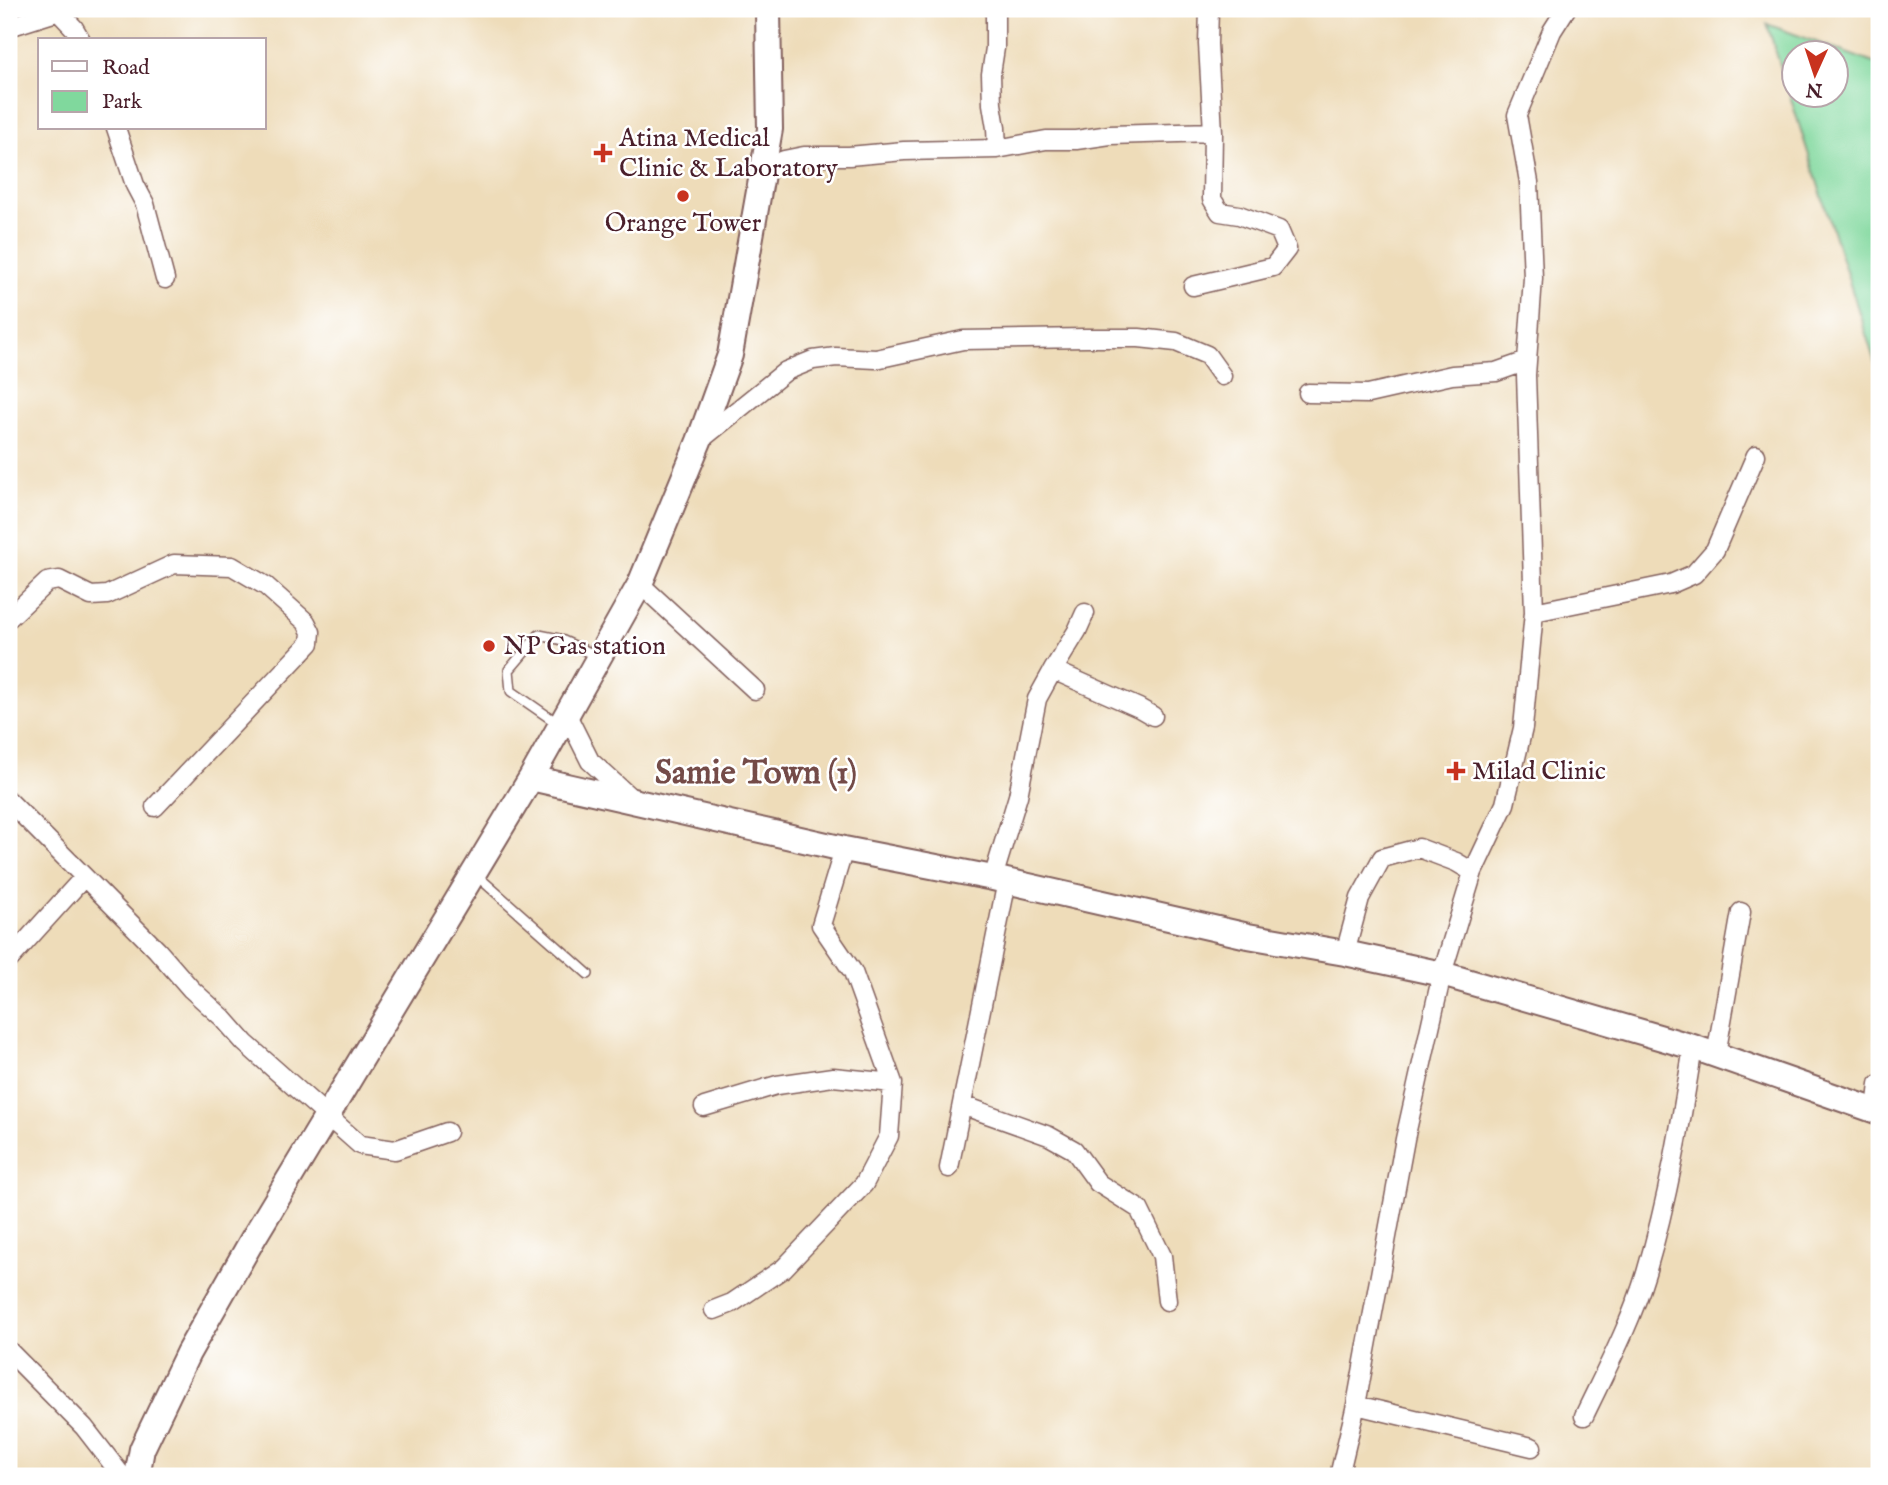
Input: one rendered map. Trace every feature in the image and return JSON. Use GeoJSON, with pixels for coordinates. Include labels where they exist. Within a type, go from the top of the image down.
{"type":"FeatureCollection","features":[{"type":"Feature","properties":{"kind":"main road"},"geometry":{"type":"LineString","coordinates":[[137,1476],[142,1449],[188,1353],[254,1237],[531,778],[640,584],[699,441],[730,355],[770,128],[768,9]]}},
{"type":"Feature","properties":{"kind":"main road"},"geometry":{"type":"LineString","coordinates":[[531,778],[844,849],[1000,879],[1248,936],[1441,974],[1693,1046],[1878,1111]]}},
{"type":"Feature","properties":{"kind":"street"},"geometry":{"type":"LineString","coordinates":[[995,9],[995,48],[991,74],[997,149]]}},
{"type":"Feature","properties":{"kind":"street"},"geometry":{"type":"LineString","coordinates":[[1193,286],[1273,267],[1287,249],[1279,230],[1239,215],[1220,212],[1212,199],[1209,9]]}},
{"type":"Feature","properties":{"kind":"street"},"geometry":{"type":"LineString","coordinates":[[1339,1476],[1356,1405],[1405,1139],[1441,974],[1473,872],[1505,804],[1523,728],[1534,612],[1527,361],[1533,278],[1529,182],[1517,114],[1552,32],[1566,9]]}},
{"type":"Feature","properties":{"kind":"street"},"geometry":{"type":"LineString","coordinates":[[9,27],[60,10],[80,38]]}},
{"type":"Feature","properties":{"kind":"street"},"geometry":{"type":"LineString","coordinates":[[117,130],[135,184],[145,204],[165,279]]}},
{"type":"Feature","properties":{"kind":"street"},"geometry":{"type":"LineString","coordinates":[[762,173],[784,160],[804,156],[997,149],[1046,140],[1213,132]]}},
{"type":"Feature","properties":{"kind":"street"},"geometry":{"type":"LineString","coordinates":[[699,441],[786,371],[813,360],[836,357],[876,359],[963,340],[1139,338],[1176,342],[1207,355],[1222,376]]}},
{"type":"Feature","properties":{"kind":"street"},"geometry":{"type":"LineString","coordinates":[[1308,393],[1368,394],[1452,374],[1496,372],[1527,361]]}},
{"type":"Feature","properties":{"kind":"street"},"geometry":{"type":"LineString","coordinates":[[1534,612],[1671,584],[1694,574],[1715,550],[1756,455]]}},
{"type":"Feature","properties":{"kind":"street"},"geometry":{"type":"LineString","coordinates":[[9,618],[47,582],[59,580],[91,596],[107,595],[174,564],[232,566],[267,586],[306,622],[311,632],[310,643],[155,807]]}},
{"type":"Feature","properties":{"kind":"street"},"geometry":{"type":"LineString","coordinates":[[640,584],[755,691]]}},
{"type":"Feature","properties":{"kind":"street"},"geometry":{"type":"LineString","coordinates":[[949,1168],[1000,879],[1037,699],[1085,613]]}},
{"type":"Feature","properties":{"kind":"street"},"geometry":{"type":"LineString","coordinates":[[1053,670],[1153,716]]}},
{"type":"Feature","properties":{"kind":"street"},"geometry":{"type":"LineString","coordinates":[[564,720],[590,761],[635,802]]}},
{"type":"Feature","properties":{"kind":"street"},"geometry":{"type":"LineString","coordinates":[[9,801],[245,1043],[360,1145],[396,1150],[447,1132]]}},
{"type":"Feature","properties":{"kind":"street"},"geometry":{"type":"LineString","coordinates":[[1345,953],[1360,898],[1382,858],[1419,848],[1456,862],[1473,872]]}},
{"type":"Feature","properties":{"kind":"street"},"geometry":{"type":"LineString","coordinates":[[714,1310],[732,1303],[784,1268],[864,1184],[889,1136],[893,1083],[853,972],[821,925],[844,849]]}},
{"type":"Feature","properties":{"kind":"street"},"geometry":{"type":"LineString","coordinates":[[9,960],[84,877]]}},
{"type":"Feature","properties":{"kind":"street"},"geometry":{"type":"LineString","coordinates":[[1716,1055],[1741,912]]}},
{"type":"Feature","properties":{"kind":"street"},"geometry":{"type":"LineString","coordinates":[[1584,1416],[1616,1350],[1645,1275],[1674,1162],[1693,1046]]}},
{"type":"Feature","properties":{"kind":"street"},"geometry":{"type":"LineString","coordinates":[[704,1107],[777,1085],[833,1077],[893,1083]]}},
{"type":"Feature","properties":{"kind":"street"},"geometry":{"type":"LineString","coordinates":[[1878,1111],[1879,1084]]}},
{"type":"Feature","properties":{"kind":"street"},"geometry":{"type":"LineString","coordinates":[[962,1105],[1049,1136],[1074,1150],[1098,1183],[1139,1209],[1162,1256],[1167,1301]]}},
{"type":"Feature","properties":{"kind":"street"},"geometry":{"type":"LineString","coordinates":[[9,1350],[84,1427],[122,1476]]}},
{"type":"Feature","properties":{"kind":"street"},"geometry":{"type":"LineString","coordinates":[[1356,1405],[1532,1447]]}},
{"type":"Feature","properties":{"kind":"lane"},"geometry":{"type":"LineString","coordinates":[[564,720],[511,691],[509,670],[539,635],[559,639],[599,657]]}},
{"type":"Feature","properties":{"kind":"lane"},"geometry":{"type":"LineString","coordinates":[[474,873],[588,974]]}},
{"type":"Feature","properties":{"kind":"green space"},"geometry":{"type":"Polygon","coordinates":[[[1767,24],[1805,38],[1780,38],[1780,65],[1767,24]]]}},
{"type":"Feature","properties":{"kind":"green space"},"geometry":{"type":"Polygon","coordinates":[[[1850,54],[1879,65],[1879,375],[1794,108],[1850,108],[1850,54]]]}},
{"type":"Feature","properties":{"kind":"green space"},"geometry":{"type":"Polygon","coordinates":[[[1879,484],[1879,704],[1874,703],[1879,484]]]}},
{"type":"Feature","properties":{"kind":"place","name":"Atina Medical Clinic & Laboratory"},"geometry":{"type":"Point","coordinates":[603,153]}},
{"type":"Feature","properties":{"kind":"place","name":"Orange Tower"},"geometry":{"type":"Point","coordinates":[683,196]}},
{"type":"Feature","properties":{"kind":"place","name":"NP Gas station"},"geometry":{"type":"Point","coordinates":[489,646]}},
{"type":"Feature","properties":{"kind":"place","name":"Milad Clinic"},"geometry":{"type":"Point","coordinates":[1456,771]}},
{"type":"Feature","properties":{"kind":"district","name":"Samie Town (1)"},"geometry":{"type":"Point","coordinates":[756,774]}}]}
